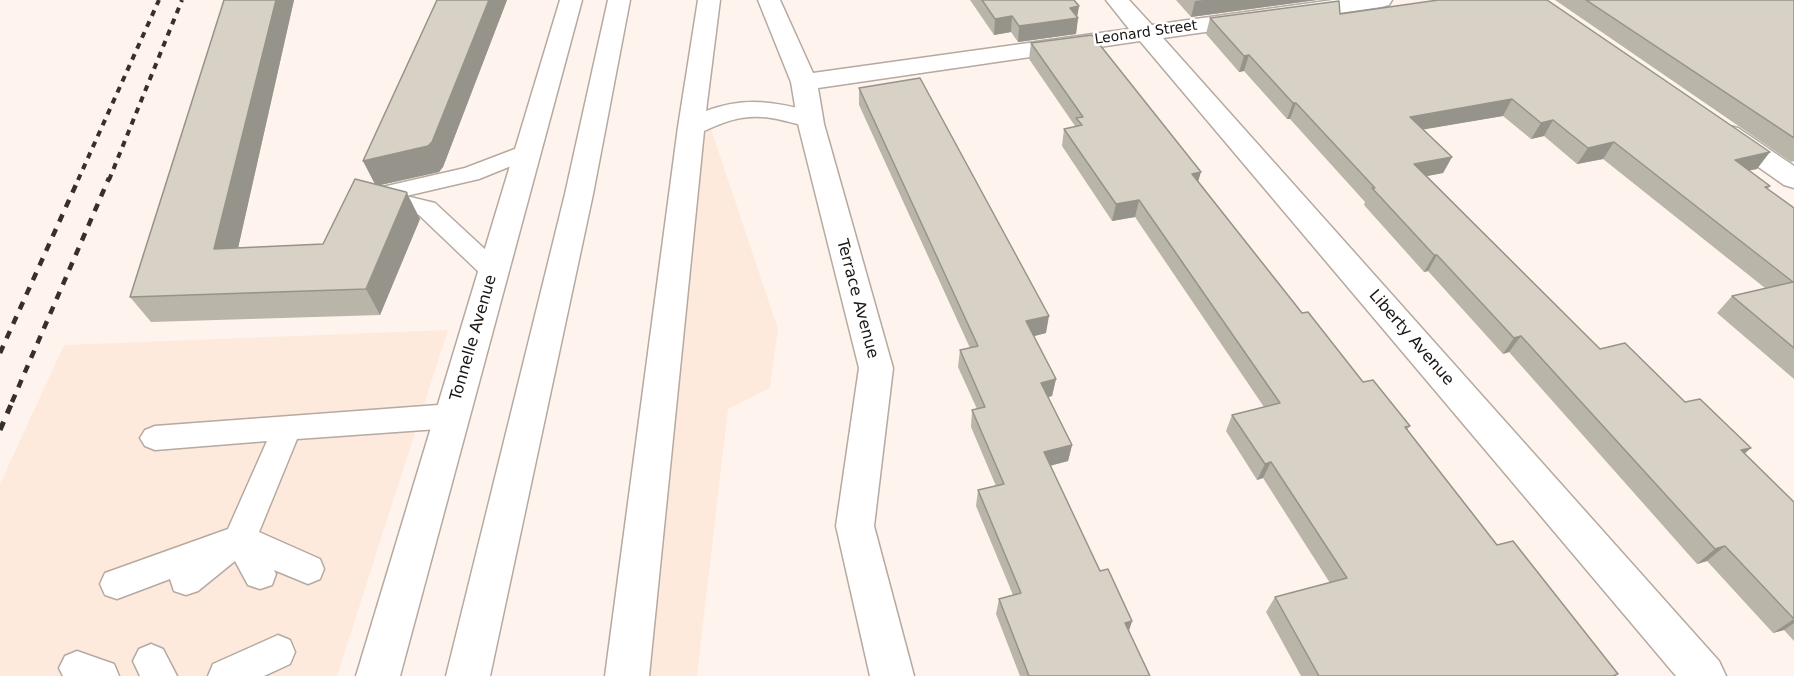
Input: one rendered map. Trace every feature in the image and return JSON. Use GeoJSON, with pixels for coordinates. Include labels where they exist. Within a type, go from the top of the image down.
{"type":"FeatureCollection","features":[{"type":"Feature","properties":{"kind":"main road","name":"Tonnelle Avenue"},"geometry":{"type":"LineString","coordinates":[[378,676],[571,0]]}},
{"type":"Feature","properties":{"kind":"main road"},"geometry":{"type":"LineString","coordinates":[[468,676],[579,194],[619,0]]}},
{"type":"Feature","properties":{"kind":"main road"},"geometry":{"type":"LineString","coordinates":[[627,676],[691,127],[709,0]]}},
{"type":"Feature","properties":{"kind":"main road","name":"Terrace Avenue"},"geometry":{"type":"LineString","coordinates":[[769,0],[804,82],[810,119],[876,368],[855,526],[892,676]]}},
{"type":"Feature","properties":{"kind":"main road","name":"Liberty Avenue"},"geometry":{"type":"LineString","coordinates":[[1117,0],[1704,676]]}},
{"type":"Feature","properties":{"kind":"main road","name":"Leonard Street"},"geometry":{"type":"LineString","coordinates":[[804,82],[1381,0]]}},
{"type":"Feature","properties":{"kind":"main road"},"geometry":{"type":"LineString","coordinates":[[691,127],[740,107],[761,107],[810,119]]}},
{"type":"Feature","properties":{"kind":"main road"},"geometry":{"type":"LineString","coordinates":[[1708,119],[1794,179]]}},
{"type":"Feature","properties":{"kind":"lane"},"geometry":{"type":"LineString","coordinates":[[493,271],[427,209],[373,196],[471,174],[528,151]]}},
{"type":"Feature","properties":{"kind":"lane"},"geometry":{"type":"LineString","coordinates":[[155,438],[452,416]]}},
{"type":"Feature","properties":{"kind":"lane"},"geometry":{"type":"LineString","coordinates":[[186,580],[240,539],[287,428]]}},
{"type":"Feature","properties":{"kind":"lane"},"geometry":{"type":"LineString","coordinates":[[240,539],[260,573]]}},
{"type":"Feature","properties":{"kind":"lane"},"geometry":{"type":"LineString","coordinates":[[117,584],[240,539],[308,570]]}},
{"type":"Feature","properties":{"kind":"lane"},"geometry":{"type":"LineString","coordinates":[[219,670],[278,652]]}},
{"type":"Feature","properties":{"kind":"shaded area"},"geometry":{"type":"Polygon","coordinates":[[[704,108],[778,329],[770,388],[728,409],[697,676],[617,676],[704,108]]]}},
{"type":"Feature","properties":{"kind":"shaded area"},"geometry":{"type":"Polygon","coordinates":[[[448,330],[337,676],[0,676],[0,484],[64,345],[448,330]]]}},
{"type":"Feature","properties":{"kind":"building"},"geometry":{"type":"Polygon","coordinates":[[[224,0],[276,0],[214,249],[323,244],[355,179],[406,192],[366,289],[130,297],[224,0]]]}},
{"type":"Feature","properties":{"kind":"building"},"geometry":{"type":"Polygon","coordinates":[[[437,0],[489,0],[432,142],[428,146],[363,161],[437,0]]]}},
{"type":"Feature","properties":{"kind":"building"},"geometry":{"type":"Polygon","coordinates":[[[982,0],[1074,0],[1079,6],[1070,8],[1078,18],[1019,26],[1012,16],[995,19],[982,0]]]}},
{"type":"Feature","properties":{"kind":"building"},"geometry":{"type":"Polygon","coordinates":[[[1438,0],[1547,0],[1770,152],[1735,160],[1770,186],[1765,187],[1794,208],[1794,348],[1732,296],[1793,282],[1614,142],[1588,148],[1553,120],[1541,123],[1512,99],[1410,117],[1452,157],[1414,164],[1600,349],[1625,343],[1685,402],[1700,399],[1751,448],[1741,450],[1794,502],[1794,619],[1725,546],[1715,549],[1521,336],[1514,338],[1437,255],[1434,255],[1296,103],[1293,103],[1249,55],[1244,56],[1210,18],[1339,1],[1340,14],[1438,0]]]}},
{"type":"Feature","properties":{"kind":"building"},"geometry":{"type":"Polygon","coordinates":[[[1586,0],[1794,0],[1794,138],[1586,0]]]}},
{"type":"Feature","properties":{"kind":"building"},"geometry":{"type":"Polygon","coordinates":[[[1092,35],[1201,172],[1192,174],[1302,313],[1308,312],[1363,382],[1373,380],[1410,426],[1405,427],[1497,545],[1513,541],[1618,674],[1613,676],[1319,676],[1275,597],[1347,578],[1271,462],[1265,464],[1232,415],[1280,403],[1139,200],[1116,204],[1064,129],[1082,125],[1076,118],[1083,117],[1031,43],[1092,35]]]}},
{"type":"Feature","properties":{"kind":"building"},"geometry":{"type":"Polygon","coordinates":[[[920,78],[1049,316],[1026,321],[1056,379],[1041,383],[1072,445],[1044,452],[1100,571],[1108,569],[1132,621],[1125,623],[1150,676],[1029,676],[999,599],[1021,593],[978,490],[1004,484],[972,410],[985,407],[960,350],[978,346],[859,88],[920,78]]]}},
{"type":"Feature","properties":{"kind":"railway"},"geometry":{"type":"LineString","coordinates":[[78,180],[159,0]]}},
{"type":"Feature","properties":{"kind":"railway"},"geometry":{"type":"LineString","coordinates":[[109,180],[182,0]]}},
{"type":"Feature","properties":{"kind":"railway"},"geometry":{"type":"LineString","coordinates":[[0,353],[79,178]]}},
{"type":"Feature","properties":{"kind":"railway"},"geometry":{"type":"LineString","coordinates":[[12,402],[109,178]]}},
{"type":"Feature","properties":{"kind":"railway"},"geometry":{"type":"LineString","coordinates":[[0,430],[13,400]]}}]}
